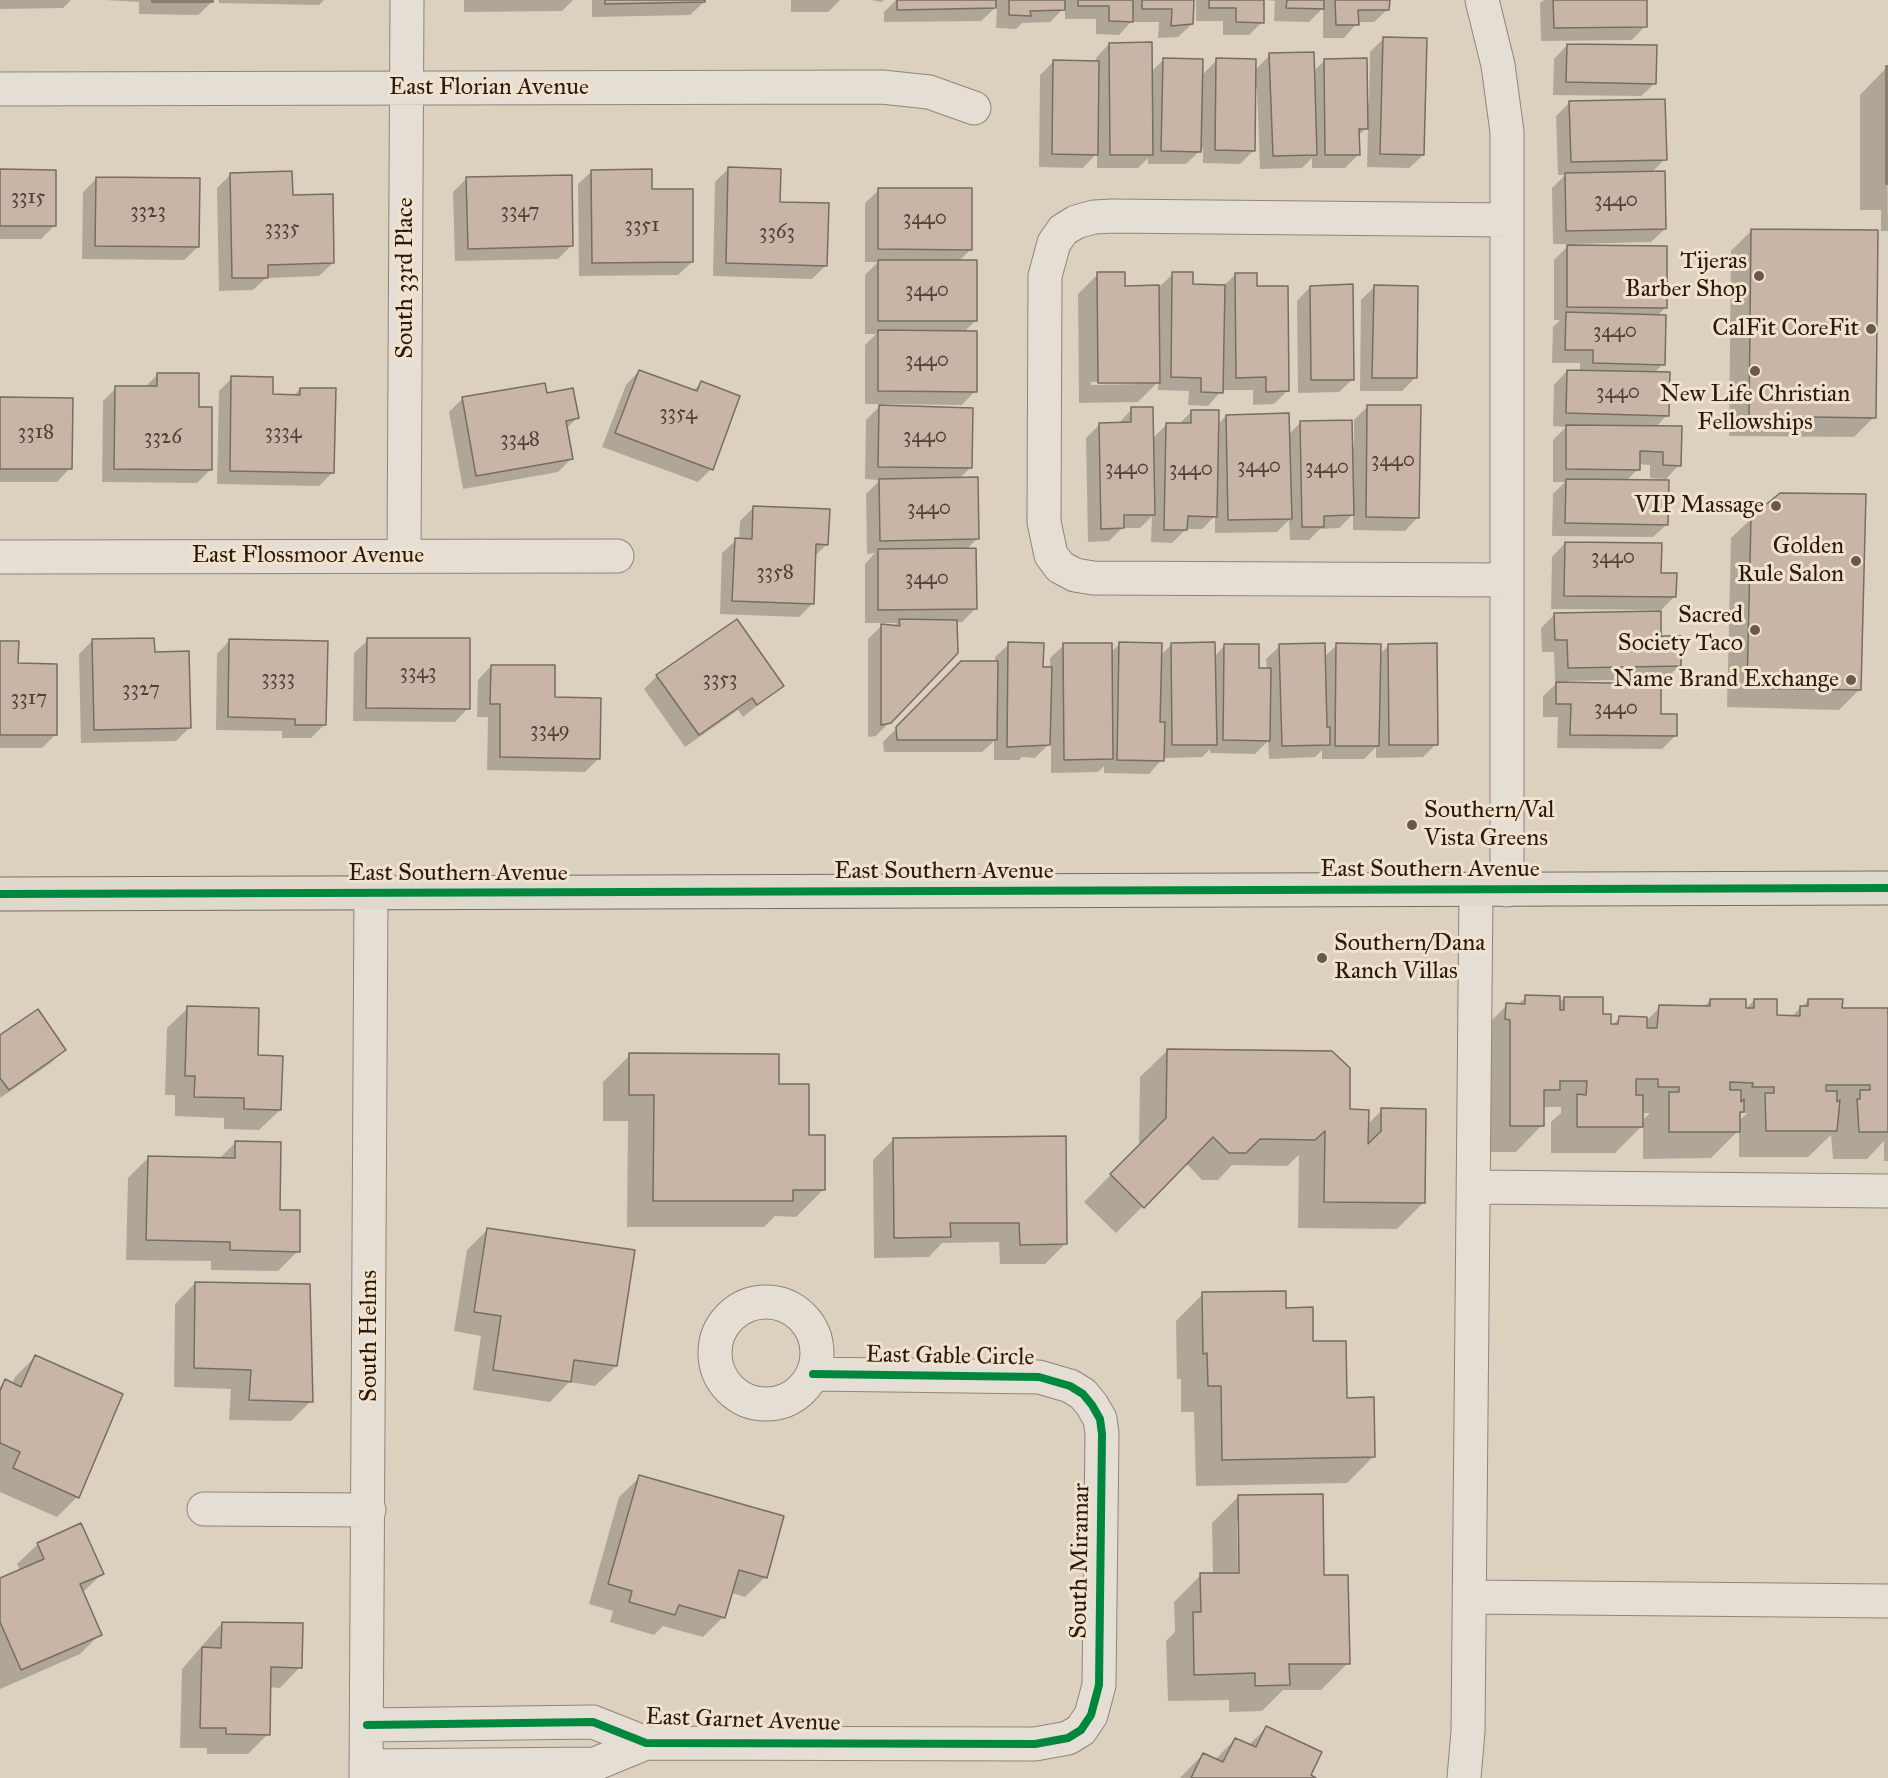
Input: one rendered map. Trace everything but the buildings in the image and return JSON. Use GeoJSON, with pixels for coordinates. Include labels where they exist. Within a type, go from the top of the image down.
{"type":"FeatureCollection","features":[{"type":"Feature","properties":{"kind":"main road","name":"East Southern Avenue"},"geometry":{"type":"LineString","coordinates":[[0,894],[1888,888]]}},
{"type":"Feature","properties":{"kind":"street","name":"South 33rd Place"},"geometry":{"type":"LineString","coordinates":[[404,556],[407,0]]}},
{"type":"Feature","properties":{"kind":"street"},"geometry":{"type":"LineString","coordinates":[[1464,1778],[1468,1731],[1474,1187],[1507,580],[1507,220],[1503,95],[1482,0]]}},
{"type":"Feature","properties":{"kind":"street","name":"East Florian Avenue"},"geometry":{"type":"LineString","coordinates":[[0,89],[882,87],[929,92],[974,108]]}},
{"type":"Feature","properties":{"kind":"street"},"geometry":{"type":"LineString","coordinates":[[1507,220],[1113,216],[1094,217],[1077,222],[1063,230],[1054,243],[1045,276],[1044,522],[1051,555],[1060,567],[1075,575],[1093,578],[1507,580]]}},
{"type":"Feature","properties":{"kind":"street","name":"East Flossmoor Avenue"},"geometry":{"type":"LineString","coordinates":[[0,557],[617,556]]}},
{"type":"Feature","properties":{"kind":"street","name":"South Helms"},"geometry":{"type":"LineString","coordinates":[[366,1772],[371,893]]}},
{"type":"Feature","properties":{"kind":"street"},"geometry":{"type":"LineString","coordinates":[[1474,1187],[1888,1191]]}},
{"type":"Feature","properties":{"kind":"street","name":"East Gable Circle"},"geometry":{"type":"LineString","coordinates":[[813,1374],[1039,1377],[1070,1386],[1083,1394]]}},
{"type":"Feature","properties":{"kind":"street","name":"South Miramar"},"geometry":{"type":"LineString","coordinates":[[1081,1730],[1091,1715],[1099,1685],[1102,1434],[1100,1419],[1083,1394]]}},
{"type":"Feature","properties":{"kind":"street"},"geometry":{"type":"LineString","coordinates":[[204,1509],[369,1510]]}},
{"type":"Feature","properties":{"kind":"street"},"geometry":{"type":"LineString","coordinates":[[1469,1598],[1888,1601]]}},
{"type":"Feature","properties":{"kind":"street","name":"East Garnet Avenue"},"geometry":{"type":"LineString","coordinates":[[367,1725],[593,1722],[646,1743],[1035,1744],[1068,1738],[1081,1730]]}},
{"type":"Feature","properties":{"kind":"street","name":"East Garnet Avenue"},"geometry":{"type":"LineString","coordinates":[[366,1772],[595,1764],[646,1743]]}},
{"type":"Feature","properties":{"kind":"cycle path"},"geometry":{"type":"LineString","coordinates":[[0,894],[1888,888]]}},
{"type":"Feature","properties":{"kind":"cycle path"},"geometry":{"type":"LineString","coordinates":[[367,1725],[593,1722],[646,1743],[1035,1744],[1068,1738],[1081,1730],[1091,1715],[1099,1685],[1102,1434],[1100,1419],[1092,1405],[1083,1394],[1070,1386],[1039,1377],[813,1374]]}},
{"type":"Feature","properties":{"kind":"place","name":"Tijeras Barber Shop"},"geometry":{"type":"Point","coordinates":[1759,276]}},
{"type":"Feature","properties":{"kind":"place","name":"CalFit CoreFit"},"geometry":{"type":"Point","coordinates":[1871,329]}},
{"type":"Feature","properties":{"kind":"place","name":"New Life Christian Fellowships"},"geometry":{"type":"Point","coordinates":[1755,371]}},
{"type":"Feature","properties":{"kind":"place","name":"VIP Massage"},"geometry":{"type":"Point","coordinates":[1776,506]}},
{"type":"Feature","properties":{"kind":"place","name":"Golden Rule Salon"},"geometry":{"type":"Point","coordinates":[1856,561]}},
{"type":"Feature","properties":{"kind":"place","name":"Sacred Society Taco"},"geometry":{"type":"Point","coordinates":[1755,630]}},
{"type":"Feature","properties":{"kind":"place","name":"Name Brand Exchange"},"geometry":{"type":"Point","coordinates":[1851,680]}},
{"type":"Feature","properties":{"kind":"place","name":"Southern/Val Vista Greens"},"geometry":{"type":"Point","coordinates":[1412,825]}},
{"type":"Feature","properties":{"kind":"place","name":"Southern/Dana Ranch Villas"},"geometry":{"type":"Point","coordinates":[1322,958]}}]}
